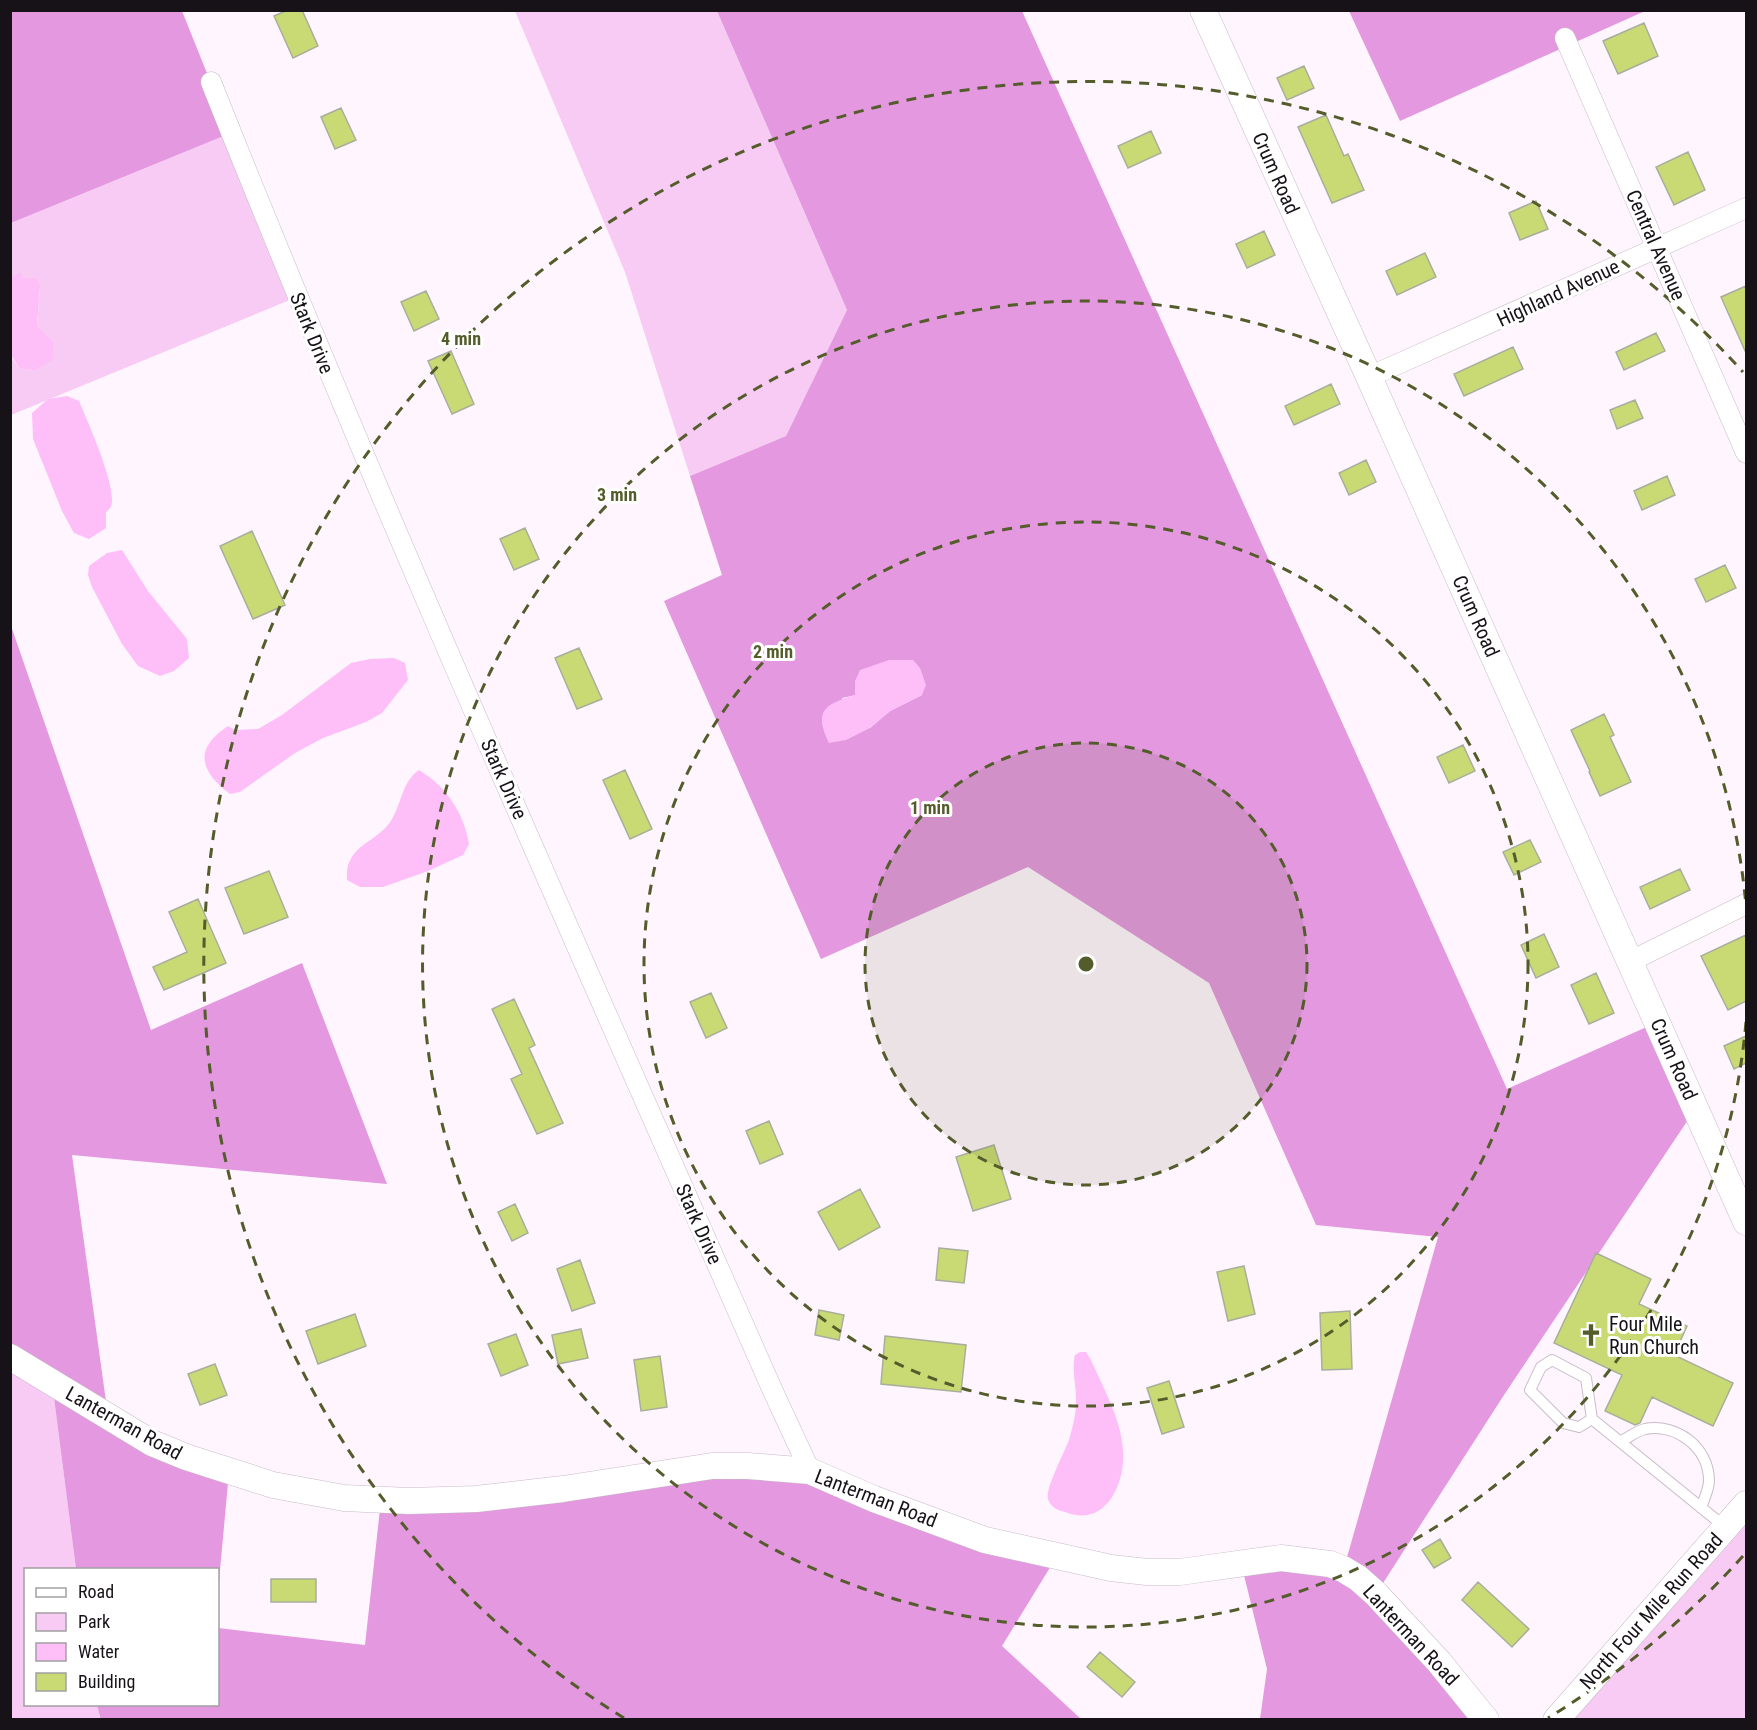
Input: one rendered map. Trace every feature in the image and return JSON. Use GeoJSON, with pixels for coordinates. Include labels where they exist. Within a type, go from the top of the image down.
{"type":"FeatureCollection","features":[{"type":"Feature","properties":{"kind":"street","name":"Crum Road"},"geometry":{"type":"LineString","coordinates":[[1203,10],[1746,1222]]}},
{"type":"Feature","properties":{"kind":"street","name":"Central Avenue"},"geometry":{"type":"LineString","coordinates":[[1565,38],[1746,453]]}},
{"type":"Feature","properties":{"kind":"street","name":"Stark Drive"},"geometry":{"type":"LineString","coordinates":[[211,82],[310,329],[410,566],[810,1471]]}},
{"type":"Feature","properties":{"kind":"street","name":"Highland Avenue"},"geometry":{"type":"LineString","coordinates":[[1369,377],[1746,208]]}},
{"type":"Feature","properties":{"kind":"street"},"geometry":{"type":"LineString","coordinates":[[1631,961],[1746,904]]}},
{"type":"Feature","properties":{"kind":"street","name":"Lanterman Road"},"geometry":{"type":"LineString","coordinates":[[10,1357],[152,1443],[186,1457],[273,1485],[344,1498],[409,1502],[476,1499],[563,1489],[712,1466],[748,1466],[810,1471],[874,1499],[985,1540],[1111,1568],[1147,1572],[1180,1572],[1281,1558],[1323,1562],[1343,1569],[1368,1586],[1405,1623],[1486,1719]]}},
{"type":"Feature","properties":{"kind":"street","name":"North Four Mile Run Road"},"geometry":{"type":"LineString","coordinates":[[1556,1719],[1746,1504]]}},
{"type":"Feature","properties":{"kind":"lane"},"geometry":{"type":"LineString","coordinates":[[1592,1419],[1579,1426],[1563,1423],[1530,1390],[1541,1367],[1552,1360],[1586,1378],[1592,1419],[1725,1527]]}},
{"type":"Feature","properties":{"kind":"lane"},"geometry":{"type":"LineString","coordinates":[[1620,1442],[1642,1430],[1661,1428],[1680,1433],[1696,1446],[1706,1464],[1709,1482],[1701,1508]]}},
{"type":"Feature","properties":{"kind":"green space"},"geometry":{"type":"Polygon","coordinates":[[[515,11],[717,11],[847,310],[786,436],[690,476],[625,272],[515,11]]]}},
{"type":"Feature","properties":{"kind":"green space"},"geometry":{"type":"Polygon","coordinates":[[[231,133],[297,297],[11,415],[10,355],[19,368],[53,359],[53,343],[37,325],[40,288],[23,278],[11,278],[11,223],[231,133]]]}},
{"type":"Feature","properties":{"kind":"green space"},"geometry":{"type":"Polygon","coordinates":[[[10,1357],[52,1382],[76,1568],[24,1568],[24,1706],[97,1706],[101,1719],[11,1719],[10,1357]]]}},
{"type":"Feature","properties":{"kind":"green space"},"geometry":{"type":"Polygon","coordinates":[[[1746,1504],[1746,1719],[1556,1720],[1746,1504]]]}},
{"type":"Feature","properties":{"kind":"shaded area"},"geometry":{"type":"Polygon","coordinates":[[[11,11],[182,11],[231,133],[11,223],[11,11]]]}},
{"type":"Feature","properties":{"kind":"shaded area"},"geometry":{"type":"Polygon","coordinates":[[[717,11],[1022,11],[1507,1089],[1658,1022],[1696,1108],[1504,1395],[1376,1594],[1471,1719],[1260,1719],[1267,1669],[1241,1563],[1344,1568],[1438,1237],[1316,1225],[1209,983],[1028,867],[821,959],[664,601],[722,575],[690,476],[786,436],[847,310],[717,11]],[[856,695],[842,698],[870,728],[890,711],[922,695],[856,695]]]}},
{"type":"Feature","properties":{"kind":"shaded area"},"geometry":{"type":"Polygon","coordinates":[[[1349,11],[1645,11],[1400,121],[1349,11]]]}},
{"type":"Feature","properties":{"kind":"shaded area"},"geometry":{"type":"Polygon","coordinates":[[[10,623],[151,1030],[302,963],[387,1184],[72,1155],[108,1416],[229,1472],[219,1581],[219,1568],[76,1568],[52,1382],[11,1357],[10,623]]]}},
{"type":"Feature","properties":{"kind":"shaded area"},"geometry":{"type":"Polygon","coordinates":[[[748,1466],[1057,1556],[1002,1646],[1081,1719],[101,1720],[97,1706],[219,1706],[219,1628],[365,1645],[381,1500],[748,1466]]]}},
{"type":"Feature","properties":{"kind":"water"},"geometry":{"type":"Polygon","coordinates":[[[20,272],[23,278],[37,279],[40,287],[37,325],[53,342],[53,359],[36,370],[19,368],[11,355],[11,278],[20,272]]]}},
{"type":"Feature","properties":{"kind":"water"},"geometry":{"type":"Polygon","coordinates":[[[67,396],[79,401],[101,454],[112,497],[111,507],[106,513],[106,528],[89,539],[74,533],[62,511],[33,439],[32,413],[48,399],[67,396]]]}},
{"type":"Feature","properties":{"kind":"water"},"geometry":{"type":"Polygon","coordinates":[[[122,550],[148,591],[187,639],[189,658],[174,671],[160,676],[138,666],[122,644],[92,587],[88,575],[89,566],[107,553],[122,550]]]}},
{"type":"Feature","properties":{"kind":"water"},"geometry":{"type":"Polygon","coordinates":[[[394,658],[405,663],[408,680],[382,713],[366,722],[323,738],[295,753],[240,792],[230,794],[212,777],[207,768],[205,752],[209,743],[228,726],[235,730],[258,729],[282,715],[351,663],[394,658]]]}},
{"type":"Feature","properties":{"kind":"water"},"geometry":{"type":"Polygon","coordinates":[[[889,660],[913,660],[920,668],[926,685],[922,695],[890,711],[870,728],[846,740],[829,743],[822,723],[825,710],[836,702],[855,695],[855,681],[860,670],[889,660]]]}},
{"type":"Feature","properties":{"kind":"water"},"geometry":{"type":"Polygon","coordinates":[[[419,770],[438,784],[458,811],[469,844],[463,855],[428,871],[383,887],[360,887],[347,880],[348,868],[356,851],[386,827],[395,813],[409,780],[419,770]]]}},
{"type":"Feature","properties":{"kind":"water"},"geometry":{"type":"Polygon","coordinates":[[[1086,1352],[1091,1360],[1113,1410],[1123,1450],[1121,1475],[1113,1496],[1106,1505],[1088,1515],[1062,1511],[1051,1505],[1048,1499],[1052,1479],[1069,1440],[1074,1422],[1076,1398],[1074,1361],[1075,1355],[1086,1352]]]}},
{"type":"Feature","properties":{"kind":"building"},"geometry":{"type":"Polygon","coordinates":[[[288,10],[302,10],[318,46],[293,58],[274,16],[288,10]]]}},
{"type":"Feature","properties":{"kind":"building"},"geometry":{"type":"Polygon","coordinates":[[[1644,23],[1658,56],[1618,74],[1603,41],[1644,23]]]}},
{"type":"Feature","properties":{"kind":"building"},"geometry":{"type":"Polygon","coordinates":[[[1304,66],[1314,88],[1287,100],[1277,78],[1304,66]]]}},
{"type":"Feature","properties":{"kind":"building"},"geometry":{"type":"Polygon","coordinates":[[[341,108],[356,140],[335,149],[321,117],[341,108]]]}},
{"type":"Feature","properties":{"kind":"building"},"geometry":{"type":"Polygon","coordinates":[[[1326,115],[1344,156],[1348,154],[1364,190],[1332,203],[1298,127],[1326,115]]]}},
{"type":"Feature","properties":{"kind":"building"},"geometry":{"type":"Polygon","coordinates":[[[1151,131],[1161,153],[1128,168],[1118,146],[1151,131]]]}},
{"type":"Feature","properties":{"kind":"building"},"geometry":{"type":"Polygon","coordinates":[[[1688,152],[1705,190],[1674,205],[1656,167],[1688,152]]]}},
{"type":"Feature","properties":{"kind":"building"},"geometry":{"type":"Polygon","coordinates":[[[1536,201],[1548,229],[1520,240],[1509,213],[1536,201]]]}},
{"type":"Feature","properties":{"kind":"building"},"geometry":{"type":"Polygon","coordinates":[[[1264,231],[1275,255],[1247,268],[1236,244],[1264,231]]]}},
{"type":"Feature","properties":{"kind":"building"},"geometry":{"type":"Polygon","coordinates":[[[1425,253],[1436,277],[1397,295],[1386,271],[1425,253]]]}},
{"type":"Feature","properties":{"kind":"building"},"geometry":{"type":"Polygon","coordinates":[[[1746,286],[1746,353],[1721,297],[1746,286]]]}},
{"type":"Feature","properties":{"kind":"building"},"geometry":{"type":"Polygon","coordinates":[[[426,291],[439,319],[414,331],[401,302],[426,291]]]}},
{"type":"Feature","properties":{"kind":"building"},"geometry":{"type":"Polygon","coordinates":[[[1656,333],[1665,351],[1624,370],[1616,352],[1656,333]]]}},
{"type":"Feature","properties":{"kind":"building"},"geometry":{"type":"Polygon","coordinates":[[[1513,347],[1523,369],[1464,396],[1454,374],[1513,347]]]}},
{"type":"Feature","properties":{"kind":"building"},"geometry":{"type":"Polygon","coordinates":[[[451,351],[474,404],[452,414],[428,361],[451,351]]]}},
{"type":"Feature","properties":{"kind":"building"},"geometry":{"type":"Polygon","coordinates":[[[1331,384],[1340,404],[1294,425],[1285,406],[1331,384]]]}},
{"type":"Feature","properties":{"kind":"building"},"geometry":{"type":"Polygon","coordinates":[[[1635,400],[1643,418],[1617,429],[1610,410],[1635,400]]]}},
{"type":"Feature","properties":{"kind":"building"},"geometry":{"type":"Polygon","coordinates":[[[1366,460],[1376,482],[1349,495],[1339,473],[1366,460]]]}},
{"type":"Feature","properties":{"kind":"building"},"geometry":{"type":"Polygon","coordinates":[[[1667,476],[1675,495],[1642,510],[1634,491],[1667,476]]]}},
{"type":"Feature","properties":{"kind":"building"},"geometry":{"type":"Polygon","coordinates":[[[525,528],[539,559],[514,570],[500,539],[525,528]]]}},
{"type":"Feature","properties":{"kind":"building"},"geometry":{"type":"Polygon","coordinates":[[[252,531],[285,605],[253,619],[220,546],[252,531]]]}},
{"type":"Feature","properties":{"kind":"building"},"geometry":{"type":"Polygon","coordinates":[[[1725,565],[1736,588],[1706,602],[1695,579],[1725,565]]]}},
{"type":"Feature","properties":{"kind":"building"},"geometry":{"type":"Polygon","coordinates":[[[579,648],[602,699],[577,709],[555,658],[579,648]]]}},
{"type":"Feature","properties":{"kind":"building"},"geometry":{"type":"Polygon","coordinates":[[[1604,714],[1614,735],[1610,737],[1631,782],[1600,796],[1571,730],[1604,714]]]}},
{"type":"Feature","properties":{"kind":"building"},"geometry":{"type":"Polygon","coordinates":[[[1463,745],[1475,771],[1449,783],[1437,757],[1463,745]]]}},
{"type":"Feature","properties":{"kind":"building"},"geometry":{"type":"Polygon","coordinates":[[[625,770],[652,829],[630,839],[603,780],[625,770]]]}},
{"type":"Feature","properties":{"kind":"building"},"geometry":{"type":"Polygon","coordinates":[[[1530,840],[1541,862],[1514,875],[1503,852],[1530,840]]]}},
{"type":"Feature","properties":{"kind":"building"},"geometry":{"type":"Polygon","coordinates":[[[1680,869],[1690,890],[1650,909],[1640,887],[1680,869]]]}},
{"type":"Feature","properties":{"kind":"building"},"geometry":{"type":"Polygon","coordinates":[[[269,871],[288,917],[244,934],[225,888],[269,871]]]}},
{"type":"Feature","properties":{"kind":"building"},"geometry":{"type":"Polygon","coordinates":[[[198,899],[226,963],[164,990],[153,967],[187,952],[169,912],[198,899]]]}},
{"type":"Feature","properties":{"kind":"building"},"geometry":{"type":"Polygon","coordinates":[[[1544,934],[1559,967],[1536,978],[1521,945],[1544,934]]]}},
{"type":"Feature","properties":{"kind":"building"},"geometry":{"type":"Polygon","coordinates":[[[1746,935],[1746,1001],[1728,1010],[1701,956],[1746,935]]]}},
{"type":"Feature","properties":{"kind":"building"},"geometry":{"type":"Polygon","coordinates":[[[1596,973],[1614,1013],[1589,1024],[1571,985],[1596,973]]]}},
{"type":"Feature","properties":{"kind":"building"},"geometry":{"type":"Polygon","coordinates":[[[711,993],[727,1028],[706,1038],[690,1002],[711,993]]]}},
{"type":"Feature","properties":{"kind":"building"},"geometry":{"type":"Polygon","coordinates":[[[514,999],[535,1045],[529,1048],[563,1123],[537,1134],[511,1079],[522,1074],[492,1009],[514,999]]]}},
{"type":"Feature","properties":{"kind":"building"},"geometry":{"type":"Polygon","coordinates":[[[1746,1036],[1746,1063],[1734,1069],[1724,1046],[1746,1036]]]}},
{"type":"Feature","properties":{"kind":"building"},"geometry":{"type":"Polygon","coordinates":[[[769,1121],[783,1154],[760,1164],[746,1131],[769,1121]]]}},
{"type":"Feature","properties":{"kind":"building"},"geometry":{"type":"Polygon","coordinates":[[[994,1145],[1011,1199],[973,1211],[956,1157],[994,1145]]]}},
{"type":"Feature","properties":{"kind":"building"},"geometry":{"type":"Polygon","coordinates":[[[860,1189],[880,1227],[839,1250],[818,1212],[860,1189]]]}},
{"type":"Feature","properties":{"kind":"building"},"geometry":{"type":"Polygon","coordinates":[[[515,1204],[528,1233],[512,1241],[498,1212],[515,1204]]]}},
{"type":"Feature","properties":{"kind":"building"},"geometry":{"type":"Polygon","coordinates":[[[939,1248],[968,1251],[964,1283],[936,1280],[939,1248]]]}},
{"type":"Feature","properties":{"kind":"building","name":"Four Mile Run Church"},"geometry":{"type":"Polygon","coordinates":[[[1596,1253],[1651,1279],[1639,1304],[1687,1326],[1674,1355],[1733,1383],[1713,1426],[1652,1397],[1640,1423],[1635,1425],[1605,1411],[1622,1375],[1554,1343],[1596,1253]]]}},
{"type":"Feature","properties":{"kind":"building"},"geometry":{"type":"Polygon","coordinates":[[[580,1260],[595,1303],[572,1311],[557,1269],[580,1260]]]}},
{"type":"Feature","properties":{"kind":"building"},"geometry":{"type":"Polygon","coordinates":[[[1244,1266],[1255,1314],[1228,1321],[1217,1272],[1244,1266]]]}},
{"type":"Feature","properties":{"kind":"building"},"geometry":{"type":"Polygon","coordinates":[[[819,1310],[844,1315],[839,1340],[815,1335],[819,1310]]]}},
{"type":"Feature","properties":{"kind":"building"},"geometry":{"type":"Polygon","coordinates":[[[1350,1311],[1352,1369],[1322,1370],[1320,1313],[1350,1311]]]}},
{"type":"Feature","properties":{"kind":"building"},"geometry":{"type":"Polygon","coordinates":[[[355,1314],[366,1346],[318,1364],[306,1331],[355,1314]]]}},
{"type":"Feature","properties":{"kind":"building"},"geometry":{"type":"Polygon","coordinates":[[[581,1329],[588,1358],[558,1364],[552,1335],[581,1329]]]}},
{"type":"Feature","properties":{"kind":"building"},"geometry":{"type":"Polygon","coordinates":[[[516,1334],[528,1365],[501,1376],[488,1344],[516,1334]]]}},
{"type":"Feature","properties":{"kind":"building"},"geometry":{"type":"Polygon","coordinates":[[[885,1336],[966,1345],[961,1392],[881,1384],[885,1336]]]}},
{"type":"Feature","properties":{"kind":"building"},"geometry":{"type":"Polygon","coordinates":[[[660,1356],[667,1407],[641,1411],[634,1360],[660,1356]]]}},
{"type":"Feature","properties":{"kind":"building"},"geometry":{"type":"Polygon","coordinates":[[[215,1364],[227,1395],[200,1405],[188,1374],[215,1364]]]}},
{"type":"Feature","properties":{"kind":"building"},"geometry":{"type":"Polygon","coordinates":[[[1169,1381],[1184,1427],[1162,1434],[1147,1388],[1169,1381]]]}},
{"type":"Feature","properties":{"kind":"building"},"geometry":{"type":"Polygon","coordinates":[[[1440,1539],[1451,1558],[1434,1568],[1422,1550],[1440,1539]]]}},
{"type":"Feature","properties":{"kind":"building"},"geometry":{"type":"Polygon","coordinates":[[[271,1579],[316,1579],[316,1602],[271,1602],[271,1579]]]}},
{"type":"Feature","properties":{"kind":"building"},"geometry":{"type":"Polygon","coordinates":[[[1478,1582],[1529,1629],[1512,1647],[1462,1600],[1478,1582]]]}},
{"type":"Feature","properties":{"kind":"building"},"geometry":{"type":"Polygon","coordinates":[[[1100,1652],[1135,1682],[1122,1697],[1087,1667],[1100,1652]]]}},
{"type":"Feature","properties":{"kind":"place","name":"Four Mile Run Church"},"geometry":{"type":"Point","coordinates":[1591,1335]}}]}
